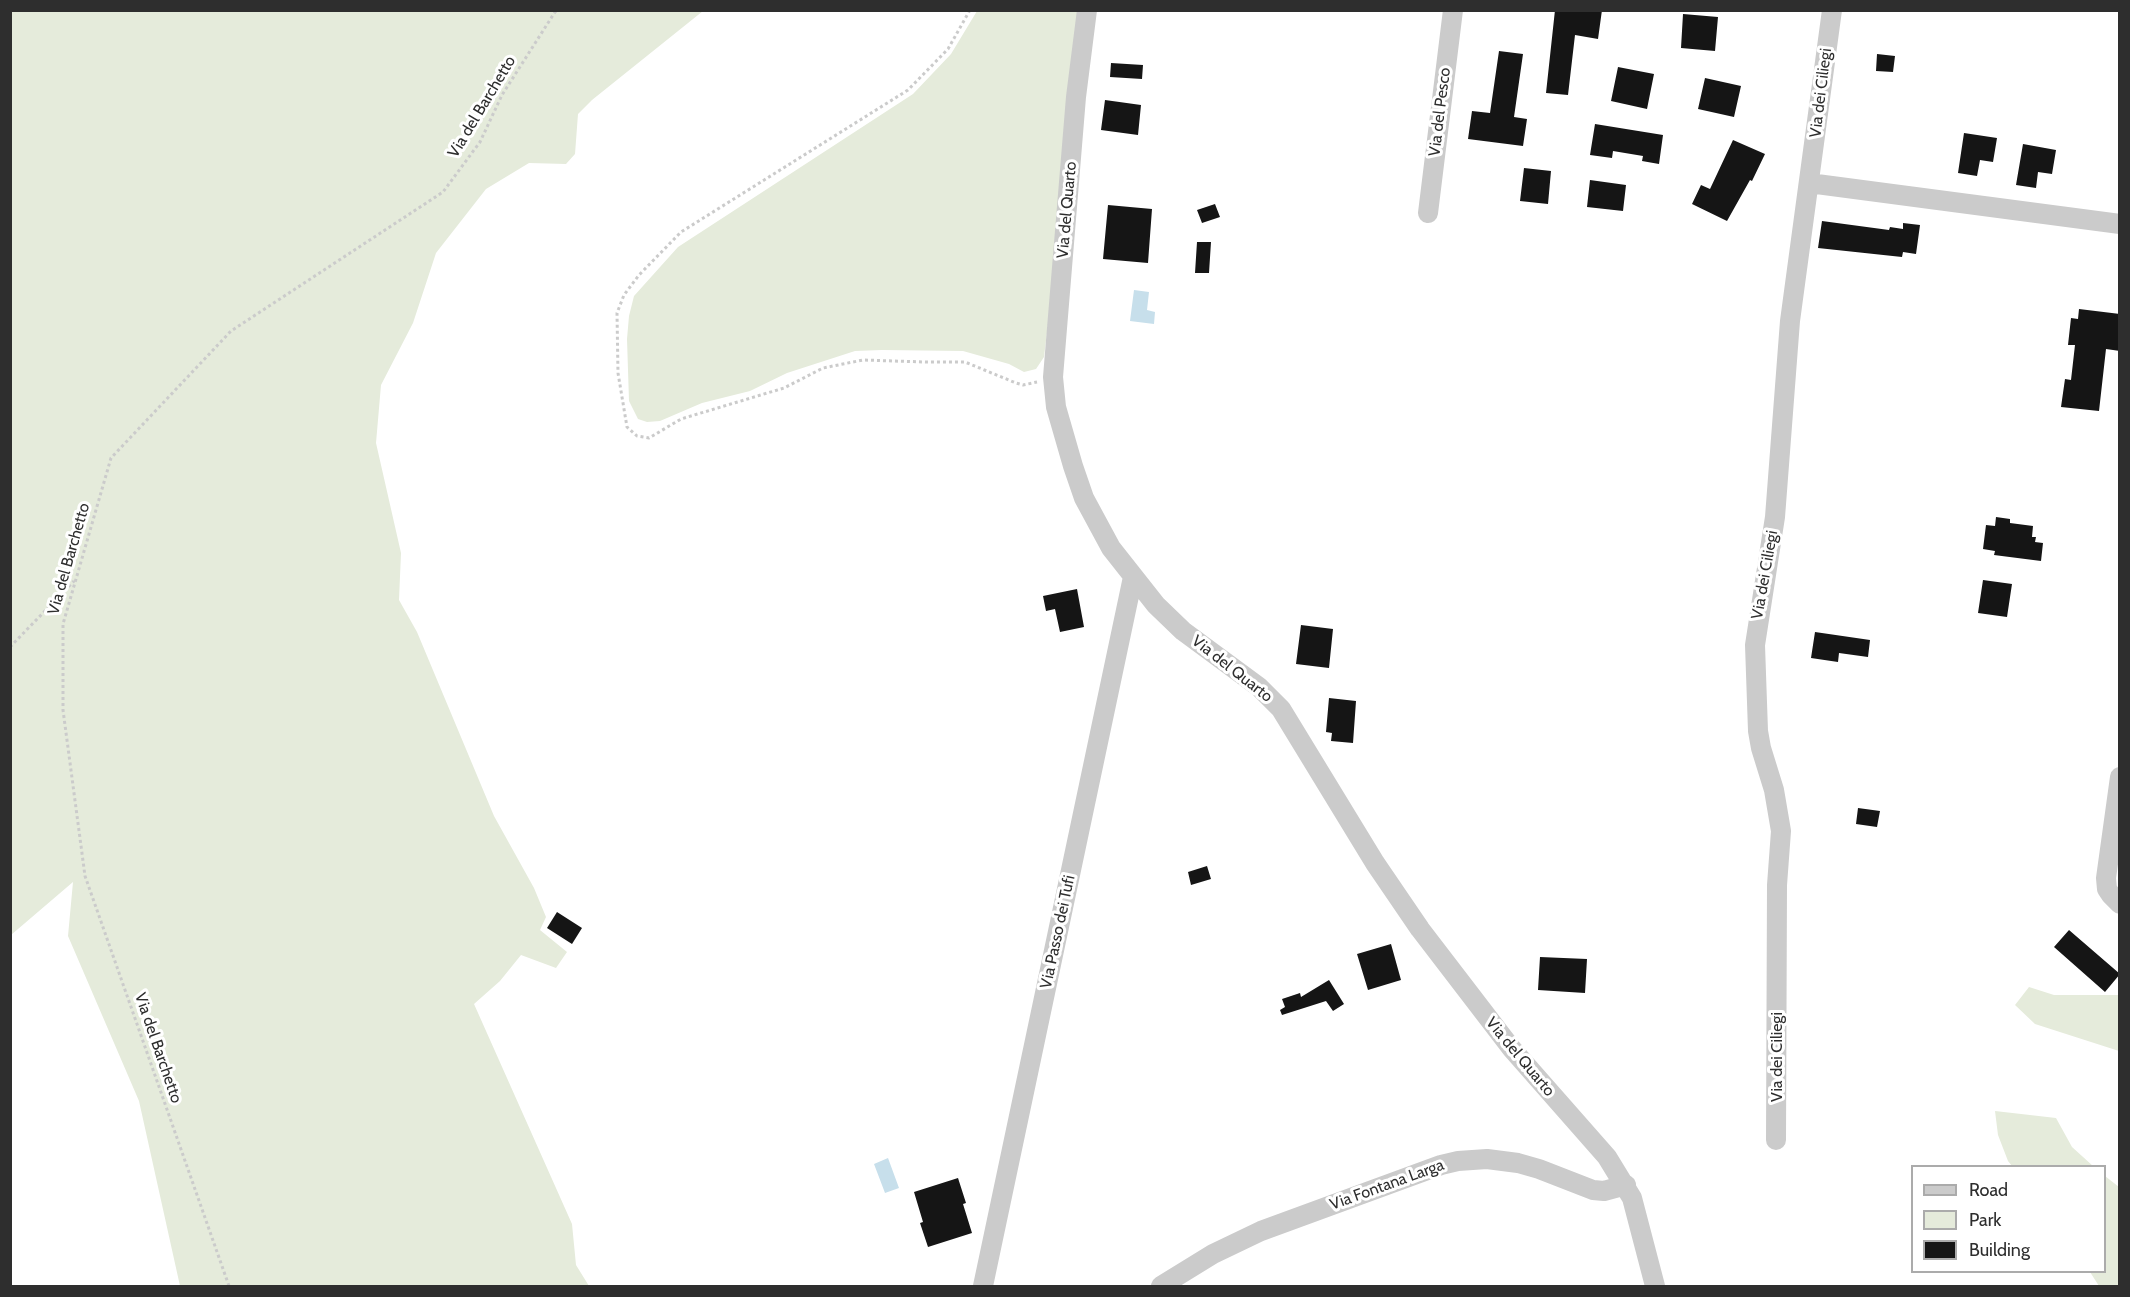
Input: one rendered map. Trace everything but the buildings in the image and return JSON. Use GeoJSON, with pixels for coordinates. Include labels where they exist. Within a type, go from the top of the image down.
{"type":"FeatureCollection","features":[{"type":"Feature","properties":{"kind":"street","name":"Via del Quarto"},"geometry":{"type":"LineString","coordinates":[[1088,10],[1076,97],[1053,377],[1056,407],[1084,498],[1106,539],[1155,605],[1176,625],[1254,683],[1281,709],[1372,858],[1415,923],[1506,1041],[1606,1157],[1626,1185],[1635,1206],[1655,1287]]}},
{"type":"Feature","properties":{"kind":"street","name":"Via del Pesco"},"geometry":{"type":"LineString","coordinates":[[1428,213],[1453,10]]}},
{"type":"Feature","properties":{"kind":"street","name":"Via dei Ciliegi"},"geometry":{"type":"LineString","coordinates":[[1776,1140],[1777,885],[1781,831],[1774,790],[1758,731],[1755,645],[1775,517],[1790,321],[1832,10]]}},
{"type":"Feature","properties":{"kind":"street"},"geometry":{"type":"LineString","coordinates":[[1809,183],[2120,224]]}},
{"type":"Feature","properties":{"kind":"street","name":"Via Passo dei Tufi"},"geometry":{"type":"LineString","coordinates":[[983,1287],[1133,577]]}},
{"type":"Feature","properties":{"kind":"street"},"geometry":{"type":"LineString","coordinates":[[2120,777],[2106,878],[2110,895],[2120,904]]}},
{"type":"Feature","properties":{"kind":"street","name":"Via Fontana Larga"},"geometry":{"type":"LineString","coordinates":[[1161,1287],[1212,1254],[1254,1233],[1441,1165],[1458,1161],[1487,1159],[1518,1163],[1599,1191],[1626,1185]]}},
{"type":"Feature","properties":{"kind":"path","name":"Via del Barchetto"},"geometry":{"type":"LineString","coordinates":[[230,1287],[86,876],[63,710],[63,624],[111,458],[231,331],[443,192],[480,141],[502,94],[558,10]]}},
{"type":"Feature","properties":{"kind":"path"},"geometry":{"type":"LineString","coordinates":[[970,10],[948,49],[909,90],[681,232],[639,275],[624,295],[616,313],[618,374],[627,427],[637,436],[649,438],[681,419],[784,388],[823,368],[863,360],[965,362],[1023,385],[1053,377]]}},
{"type":"Feature","properties":{"kind":"path"},"geometry":{"type":"LineString","coordinates":[[10,647],[75,580]]}},
{"type":"Feature","properties":{"kind":"green space"},"geometry":{"type":"Polygon","coordinates":[[[11,10],[703,11],[592,100],[578,114],[575,154],[566,164],[529,163],[486,189],[436,253],[413,323],[381,385],[376,443],[401,553],[399,600],[417,632],[494,816],[534,888],[546,917],[540,930],[567,952],[556,968],[521,955],[500,981],[474,1004],[572,1224],[576,1265],[589,1286],[180,1286],[139,1101],[68,936],[73,882],[11,935],[11,10]]]}},
{"type":"Feature","properties":{"kind":"green space"},"geometry":{"type":"Polygon","coordinates":[[[977,11],[1086,11],[1044,357],[1036,369],[1024,372],[1009,364],[963,351],[855,351],[787,373],[750,391],[702,403],[660,421],[647,422],[638,419],[629,401],[627,339],[634,296],[678,247],[913,94],[951,54],[977,11]]]}},
{"type":"Feature","properties":{"kind":"green space"},"geometry":{"type":"Polygon","coordinates":[[[2029,987],[2054,995],[2119,995],[2119,1051],[2035,1024],[2015,1005],[2029,987]]]}},
{"type":"Feature","properties":{"kind":"green space"},"geometry":{"type":"Polygon","coordinates":[[[1995,1111],[2056,1118],[2072,1147],[2092,1165],[2011,1165],[1998,1135],[1995,1111]]]}},
{"type":"Feature","properties":{"kind":"green space"},"geometry":{"type":"Polygon","coordinates":[[[2106,1177],[2119,1187],[2119,1286],[2099,1286],[2091,1273],[2106,1273],[2106,1177]]]}},
{"type":"Feature","properties":{"kind":"water"},"geometry":{"type":"Polygon","coordinates":[[[1134,290],[1149,292],[1147,310],[1155,312],[1154,324],[1130,321],[1134,290]]]}},
{"type":"Feature","properties":{"kind":"water"},"geometry":{"type":"Polygon","coordinates":[[[888,1158],[899,1188],[885,1193],[874,1164],[888,1158]]]}}]}
